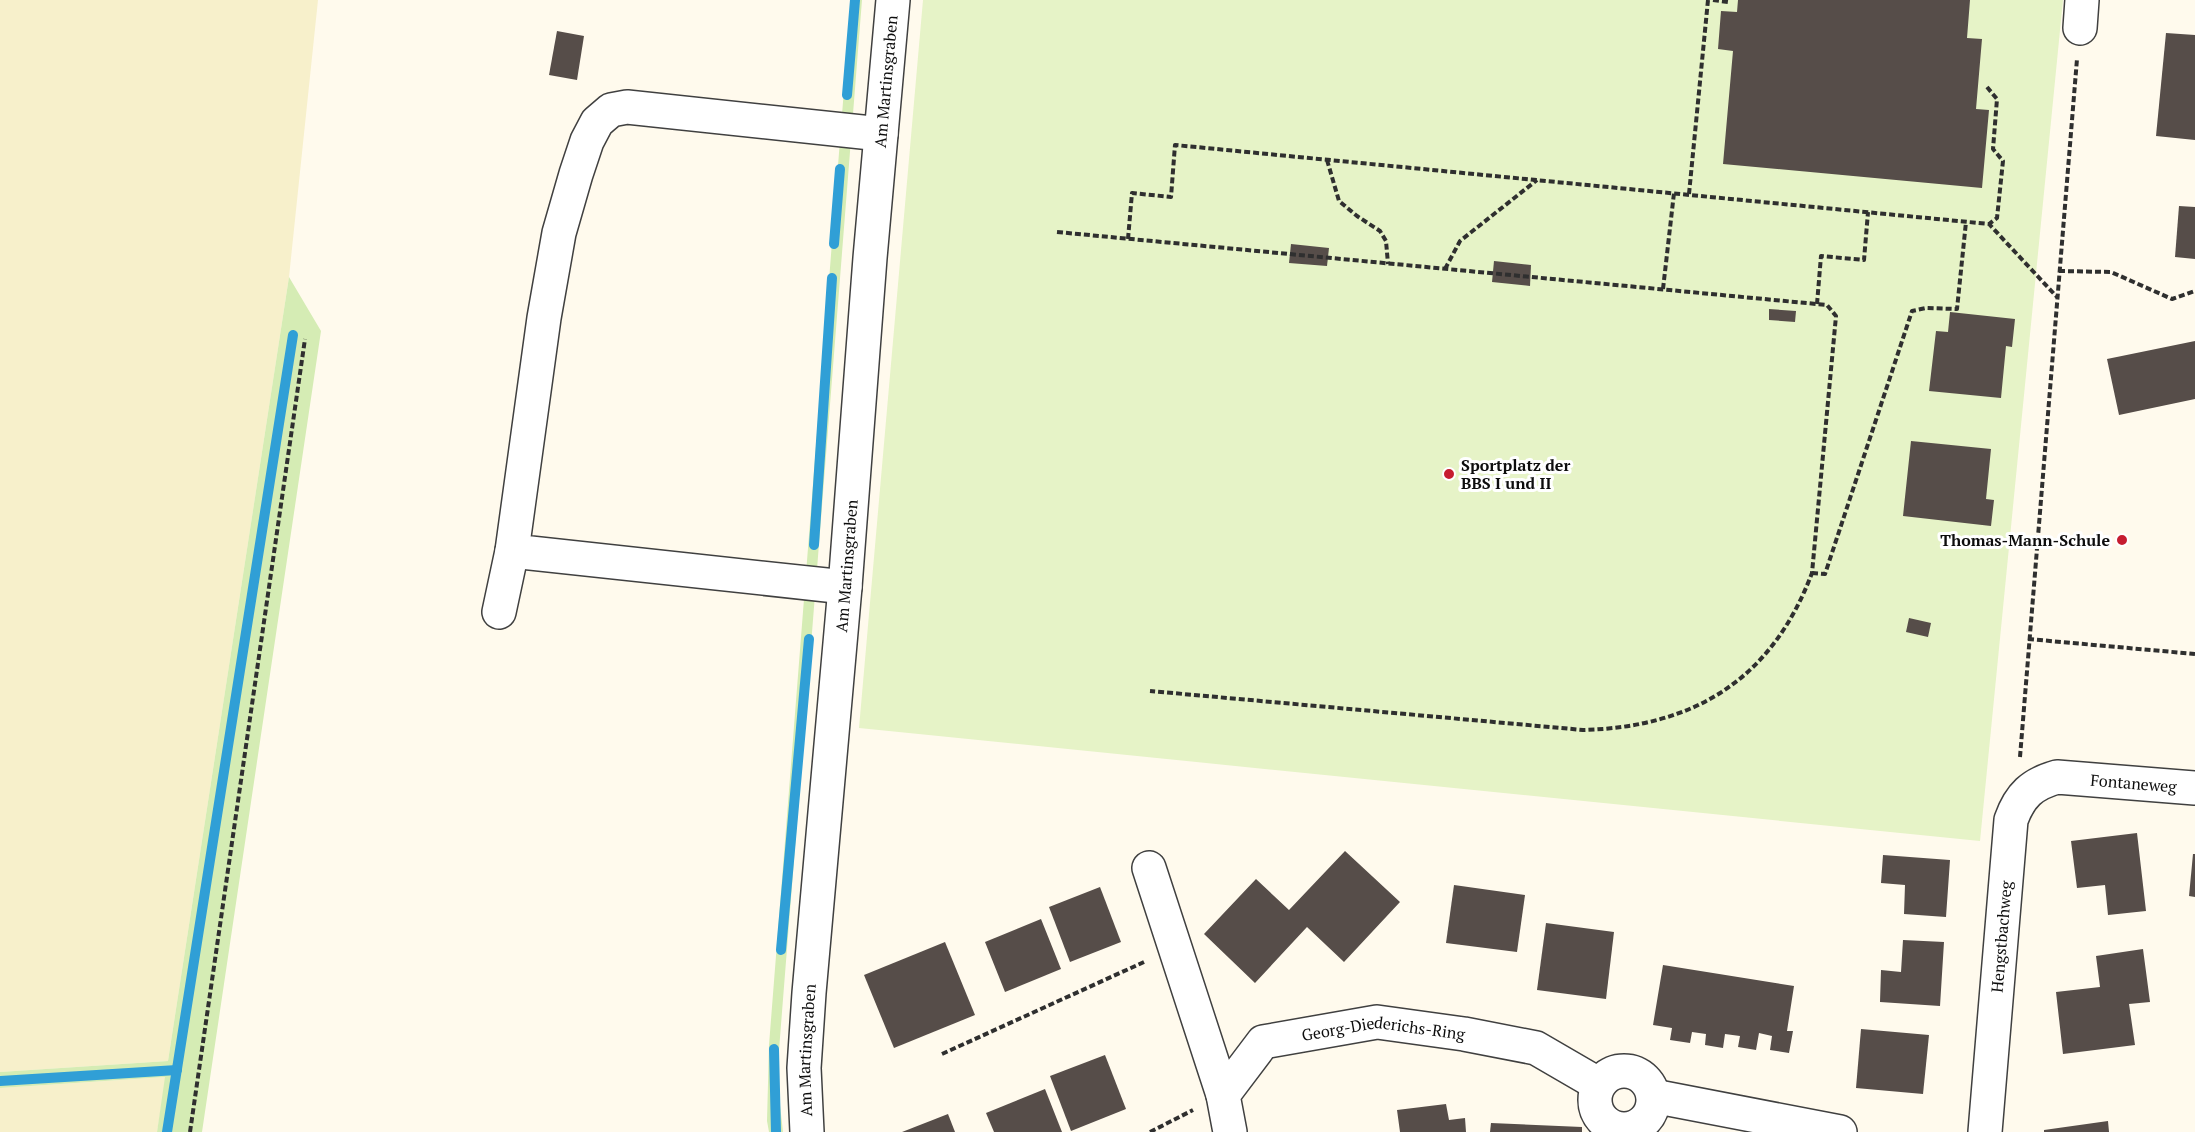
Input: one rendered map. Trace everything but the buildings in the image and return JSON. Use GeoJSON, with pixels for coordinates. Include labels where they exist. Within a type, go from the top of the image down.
{"type":"FeatureCollection","features":[{"type":"Feature","properties":{"kind":"street","name":"Am Martinsgraben"},"geometry":{"type":"LineString","coordinates":[[807,1132],[804,1057],[893,0]]}},
{"type":"Feature","properties":{"kind":"street"},"geometry":{"type":"LineString","coordinates":[[499,612],[512,551],[544,318],[560,233],[587,141],[597,122],[611,110],[627,107],[881,134]]}},
{"type":"Feature","properties":{"kind":"street"},"geometry":{"type":"LineString","coordinates":[[512,551],[845,587]]}},
{"type":"Feature","properties":{"kind":"street","name":"Fontaneweg"},"geometry":{"type":"LineString","coordinates":[[2016,806],[2024,794],[2045,780],[2057,777],[2195,788]]}},
{"type":"Feature","properties":{"kind":"street","name":"Hengstbachweg"},"geometry":{"type":"LineString","coordinates":[[1985,1132],[2011,820],[2016,806]]}},
{"type":"Feature","properties":{"kind":"street"},"geometry":{"type":"LineString","coordinates":[[1149,868],[1223,1095],[1230,1132]]}},
{"type":"Feature","properties":{"kind":"street","name":"Georg-Diederichs-Ring"},"geometry":{"type":"LineString","coordinates":[[1223,1095],[1263,1042],[1377,1022],[1464,1034],[1536,1048],[1598,1084]]}},
{"type":"Feature","properties":{"kind":"street"},"geometry":{"type":"LineString","coordinates":[[1630,1071],[1646,1080],[1653,1096],[1650,1113],[1644,1121],[1637,1126],[1619,1130],[1610,1126],[1597,1112],[1594,1102],[1598,1084],[1612,1072],[1630,1071]]}},
{"type":"Feature","properties":{"kind":"street"},"geometry":{"type":"LineString","coordinates":[[1653,1096],[1840,1132]]}},
{"type":"Feature","properties":{"kind":"path"},"geometry":{"type":"LineString","coordinates":[[1689,194],[1708,0]]}},
{"type":"Feature","properties":{"kind":"path"},"geometry":{"type":"LineString","coordinates":[[1713,0],[1728,2],[1728,0]]}},
{"type":"Feature","properties":{"kind":"path"},"geometry":{"type":"LineString","coordinates":[[2016,806],[2081,14]]}},
{"type":"Feature","properties":{"kind":"path"},"geometry":{"type":"LineString","coordinates":[[1128,239],[1132,193],[1171,197],[1176,145],[1989,224],[1997,218],[2003,161],[1993,149],[1997,99],[1988,87]]}},
{"type":"Feature","properties":{"kind":"path"},"geometry":{"type":"LineString","coordinates":[[1327,160],[1339,201],[1380,231],[1386,241],[1388,264]]}},
{"type":"Feature","properties":{"kind":"path"},"geometry":{"type":"LineString","coordinates":[[1445,269],[1460,241],[1538,180]]}},
{"type":"Feature","properties":{"kind":"path"},"geometry":{"type":"LineString","coordinates":[[1663,289],[1674,193]]}},
{"type":"Feature","properties":{"kind":"path"},"geometry":{"type":"LineString","coordinates":[[1817,304],[1821,256],[1864,260],[1868,212]]}},
{"type":"Feature","properties":{"kind":"path"},"geometry":{"type":"LineString","coordinates":[[1812,573],[1825,574],[1912,311],[1926,308],[1957,309],[1966,222]]}},
{"type":"Feature","properties":{"kind":"path"},"geometry":{"type":"LineString","coordinates":[[1989,224],[2057,297]]}},
{"type":"Feature","properties":{"kind":"path"},"geometry":{"type":"LineString","coordinates":[[1057,232],[1827,304],[1836,316],[1812,573],[1802,600],[1790,621],[1754,667],[1734,684],[1693,708],[1643,724],[1583,730],[1150,691]]}},
{"type":"Feature","properties":{"kind":"path"},"geometry":{"type":"LineString","coordinates":[[2059,271],[2111,272],[2172,299],[2195,291]]}},
{"type":"Feature","properties":{"kind":"path"},"geometry":{"type":"LineString","coordinates":[[190,1132],[305,339]]}},
{"type":"Feature","properties":{"kind":"path"},"geometry":{"type":"LineString","coordinates":[[2028,639],[2195,654]]}},
{"type":"Feature","properties":{"kind":"path"},"geometry":{"type":"LineString","coordinates":[[942,1054],[1175,948]]}},
{"type":"Feature","properties":{"kind":"path"},"geometry":{"type":"LineString","coordinates":[[1150,1132],[1223,1095]]}},
{"type":"Feature","properties":{"kind":"shaded area"},"geometry":{"type":"Polygon","coordinates":[[[0,0],[318,0],[289,277],[168,1061],[0,1072],[0,0]]]}},
{"type":"Feature","properties":{"kind":"shaded area"},"geometry":{"type":"Polygon","coordinates":[[[166,1077],[157,1132],[0,1132],[0,1088],[166,1077]]]}},
{"type":"Feature","properties":{"kind":"green space"},"geometry":{"type":"Polygon","coordinates":[[[851,0],[862,0],[779,1050],[779,1096],[783,1132],[769,1132],[767,1121],[769,1045],[851,0]]]}},
{"type":"Feature","properties":{"kind":"green space","name":"Sportplatz der BBS I und II"},"geometry":{"type":"Polygon","coordinates":[[[923,0],[2063,0],[1980,841],[859,728],[923,0]]]}},
{"type":"Feature","properties":{"kind":"green space"},"geometry":{"type":"Polygon","coordinates":[[[289,277],[321,331],[202,1132],[157,1132],[165,1077],[0,1088],[0,1072],[168,1061],[289,277]]]}},
{"type":"Feature","properties":{"kind":"waterway"},"geometry":{"type":"LineString","coordinates":[[847,95],[855,0]]}},
{"type":"Feature","properties":{"kind":"waterway"},"geometry":{"type":"LineString","coordinates":[[834,244],[840,169]]}},
{"type":"Feature","properties":{"kind":"waterway"},"geometry":{"type":"LineString","coordinates":[[814,545],[832,278]]}},
{"type":"Feature","properties":{"kind":"waterway"},"geometry":{"type":"LineString","coordinates":[[167,1132],[293,335]]}},
{"type":"Feature","properties":{"kind":"waterway"},"geometry":{"type":"LineString","coordinates":[[781,950],[809,639]]}},
{"type":"Feature","properties":{"kind":"waterway"},"geometry":{"type":"LineString","coordinates":[[774,1049],[776,1132]]}},
{"type":"Feature","properties":{"kind":"waterway"},"geometry":{"type":"LineString","coordinates":[[0,1081],[177,1070]]}},
{"type":"Feature","properties":{"kind":"place","name":"Sportplatz der BBS I und II"},"geometry":{"type":"Point","coordinates":[1449,474]}},
{"type":"Feature","properties":{"kind":"place","name":"Thomas-Mann-Schule"},"geometry":{"type":"Point","coordinates":[2122,540]}}]}
